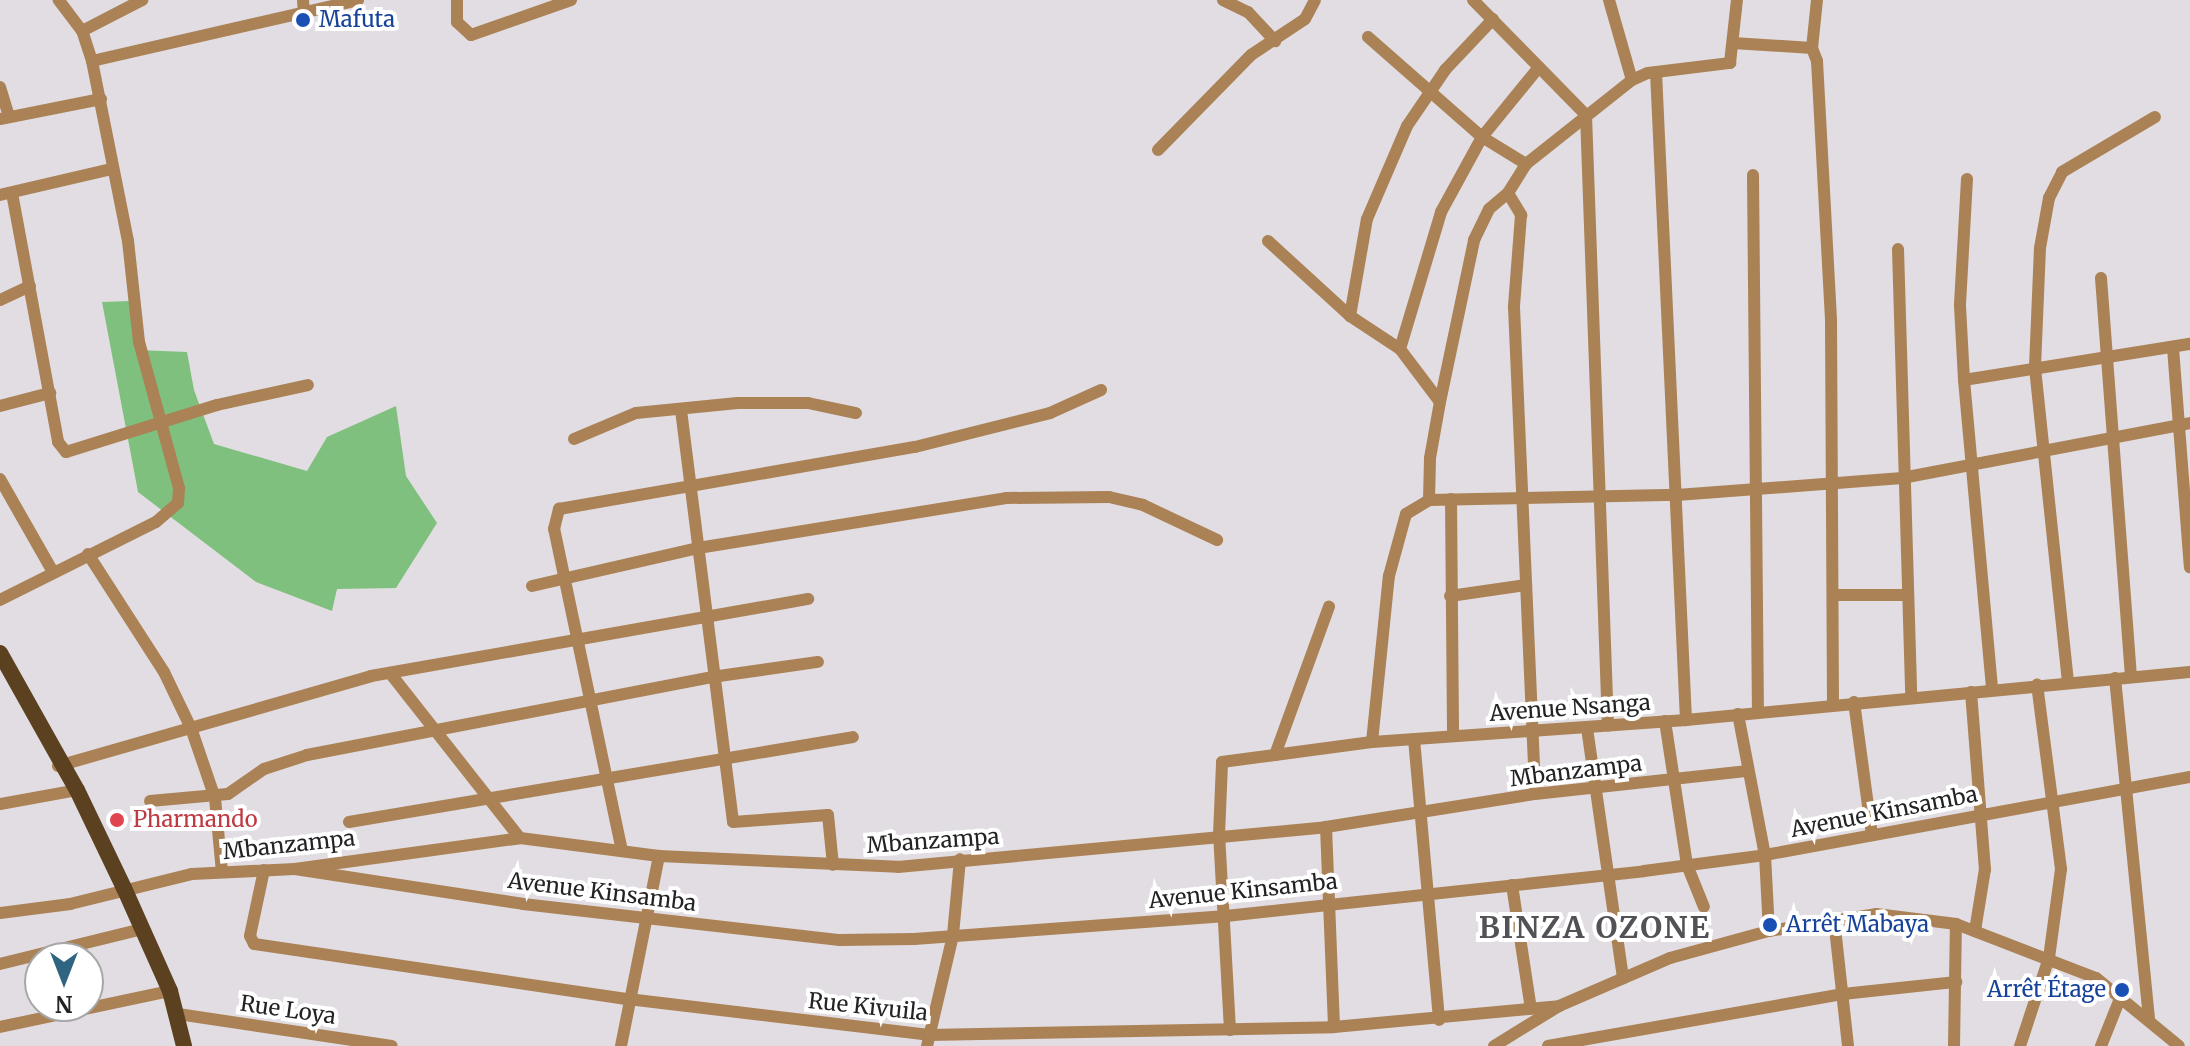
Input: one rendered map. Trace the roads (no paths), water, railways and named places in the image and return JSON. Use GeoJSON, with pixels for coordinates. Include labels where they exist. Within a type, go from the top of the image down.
{"type":"FeatureCollection","features":[{"type":"Feature","properties":{"kind":"main road"},"geometry":{"type":"LineString","coordinates":[[0,653],[60,766],[77,790],[124,888],[170,991],[184,1046]]}},
{"type":"Feature","properties":{"kind":"street"},"geometry":{"type":"LineString","coordinates":[[0,600],[164,518],[178,503],[179,488],[139,342],[128,241],[101,99],[82,31],[59,0]]}},
{"type":"Feature","properties":{"kind":"street"},"geometry":{"type":"LineString","coordinates":[[82,31],[142,0]]}},
{"type":"Feature","properties":{"kind":"street"},"geometry":{"type":"LineString","coordinates":[[303,0],[304,16]]}},
{"type":"Feature","properties":{"kind":"street"},"geometry":{"type":"LineString","coordinates":[[92,61],[304,16],[358,0]]}},
{"type":"Feature","properties":{"kind":"street"},"geometry":{"type":"LineString","coordinates":[[457,0],[457,22],[471,35],[571,0]]}},
{"type":"Feature","properties":{"kind":"street"},"geometry":{"type":"LineString","coordinates":[[1223,0],[1248,12],[1275,41]]}},
{"type":"Feature","properties":{"kind":"street"},"geometry":{"type":"LineString","coordinates":[[1248,12],[1258,0]]}},
{"type":"Feature","properties":{"kind":"street"},"geometry":{"type":"LineString","coordinates":[[1158,150],[1251,55],[1305,19],[1315,0]]}},
{"type":"Feature","properties":{"kind":"street"},"geometry":{"type":"LineString","coordinates":[[1609,0],[1632,80]]}},
{"type":"Feature","properties":{"kind":"street"},"geometry":{"type":"LineString","coordinates":[[1429,500],[1430,458],[1440,402],[1474,240],[1489,209],[1508,193],[1526,164],[1632,80],[1656,72],[1726,65],[1733,43],[1737,0]]}},
{"type":"Feature","properties":{"kind":"street"},"geometry":{"type":"LineString","coordinates":[[1817,0],[1812,48],[1817,61],[1831,321],[1833,704]]}},
{"type":"Feature","properties":{"kind":"street"},"geometry":{"type":"LineString","coordinates":[[1478,1],[1586,115],[1608,726]]}},
{"type":"Feature","properties":{"kind":"street"},"geometry":{"type":"LineString","coordinates":[[1350,316],[1367,219],[1401,137],[1428,93],[1493,19]]}},
{"type":"Feature","properties":{"kind":"street"},"geometry":{"type":"LineString","coordinates":[[1368,37],[1428,93],[1482,137],[1526,164]]}},
{"type":"Feature","properties":{"kind":"street"},"geometry":{"type":"LineString","coordinates":[[1733,43],[1812,48]]}},
{"type":"Feature","properties":{"kind":"street"},"geometry":{"type":"LineString","coordinates":[[1400,349],[1441,212],[1482,137],[1539,67]]}},
{"type":"Feature","properties":{"kind":"street"},"geometry":{"type":"LineString","coordinates":[[1656,72],[1686,720]]}},
{"type":"Feature","properties":{"kind":"street"},"geometry":{"type":"LineString","coordinates":[[0,87],[5,118],[101,99]]}},
{"type":"Feature","properties":{"kind":"street"},"geometry":{"type":"LineString","coordinates":[[2068,682],[2047,450],[2035,367],[2040,248],[2049,198],[2062,172],[2074,162],[2155,117]]}},
{"type":"Feature","properties":{"kind":"street"},"geometry":{"type":"LineString","coordinates":[[112,169],[6,194],[30,286],[58,442],[66,452],[162,425],[217,405],[308,385]]}},
{"type":"Feature","properties":{"kind":"street"},"geometry":{"type":"LineString","coordinates":[[1753,175],[1759,487],[1758,712]]}},
{"type":"Feature","properties":{"kind":"street"},"geometry":{"type":"LineString","coordinates":[[1967,179],[1960,306],[1970,465],[1992,690]]}},
{"type":"Feature","properties":{"kind":"street"},"geometry":{"type":"LineString","coordinates":[[1508,193],[1521,215],[1514,307],[1535,794]]}},
{"type":"Feature","properties":{"kind":"street"},"geometry":{"type":"LineString","coordinates":[[1268,241],[1350,316],[1400,349],[1440,402]]}},
{"type":"Feature","properties":{"kind":"street"},"geometry":{"type":"LineString","coordinates":[[1898,249],[1902,478],[1911,696]]}},
{"type":"Feature","properties":{"kind":"street"},"geometry":{"type":"LineString","coordinates":[[2101,278],[2104,354],[2131,677]]}},
{"type":"Feature","properties":{"kind":"street"},"geometry":{"type":"LineString","coordinates":[[0,300],[30,286]]}},
{"type":"Feature","properties":{"kind":"street"},"geometry":{"type":"LineString","coordinates":[[1964,380],[2104,354],[2190,344]]}},
{"type":"Feature","properties":{"kind":"street"},"geometry":{"type":"LineString","coordinates":[[2173,348],[2186,424],[2190,567]]}},
{"type":"Feature","properties":{"kind":"street"},"geometry":{"type":"LineString","coordinates":[[622,851],[568,576],[554,529],[559,509],[688,483],[915,447],[1050,413],[1101,390]]}},
{"type":"Feature","properties":{"kind":"street"},"geometry":{"type":"LineString","coordinates":[[0,406],[50,393]]}},
{"type":"Feature","properties":{"kind":"street"},"geometry":{"type":"LineString","coordinates":[[574,439],[636,413],[784,401],[856,413]]}},
{"type":"Feature","properties":{"kind":"street"},"geometry":{"type":"LineString","coordinates":[[681,410],[712,677],[733,822],[828,815],[833,865]]}},
{"type":"Feature","properties":{"kind":"street"},"geometry":{"type":"LineString","coordinates":[[1372,742],[1389,576],[1406,514],[1429,500],[1677,495],[1902,478],[2112,434],[2186,424]]}},
{"type":"Feature","properties":{"kind":"street"},"geometry":{"type":"LineString","coordinates":[[0,479],[53,572]]}},
{"type":"Feature","properties":{"kind":"street"},"geometry":{"type":"LineString","coordinates":[[532,586],[698,548],[946,506],[1073,494],[1143,505],[1217,540]]}},
{"type":"Feature","properties":{"kind":"street"},"geometry":{"type":"LineString","coordinates":[[1451,499],[1453,736]]}},
{"type":"Feature","properties":{"kind":"street"},"geometry":{"type":"LineString","coordinates":[[88,554],[164,672],[191,728],[215,798],[222,872]]}},
{"type":"Feature","properties":{"kind":"street"},"geometry":{"type":"LineString","coordinates":[[1450,596],[1526,585]]}},
{"type":"Feature","properties":{"kind":"street"},"geometry":{"type":"LineString","coordinates":[[1833,595],[1907,595]]}},
{"type":"Feature","properties":{"kind":"street"},"geometry":{"type":"LineString","coordinates":[[60,766],[283,698],[390,673],[706,614],[808,599]]}},
{"type":"Feature","properties":{"kind":"street"},"geometry":{"type":"LineString","coordinates":[[1275,755],[1329,607]]}},
{"type":"Feature","properties":{"kind":"street"},"geometry":{"type":"LineString","coordinates":[[150,801],[215,798],[285,761],[712,677],[818,662]]}},
{"type":"Feature","properties":{"kind":"street","name":"Avenue Nsanga"},"geometry":{"type":"LineString","coordinates":[[1230,1030],[1226,916],[1219,835],[1219,766],[1372,742],[1686,720],[1911,696],[2190,672]]}},
{"type":"Feature","properties":{"kind":"street"},"geometry":{"type":"LineString","coordinates":[[390,673],[490,795],[520,838]]}},
{"type":"Feature","properties":{"kind":"street"},"geometry":{"type":"LineString","coordinates":[[2115,678],[2149,1020]]}},
{"type":"Feature","properties":{"kind":"street"},"geometry":{"type":"LineString","coordinates":[[2020,1046],[2049,958],[2061,869],[2037,685]]}},
{"type":"Feature","properties":{"kind":"street"},"geometry":{"type":"LineString","coordinates":[[1971,692],[1984,814],[1985,869],[1975,931]]}},
{"type":"Feature","properties":{"kind":"street"},"geometry":{"type":"LineString","coordinates":[[1854,702],[1872,835]]}},
{"type":"Feature","properties":{"kind":"street"},"geometry":{"type":"LineString","coordinates":[[1738,714],[1746,771],[1765,855],[1769,931]]}},
{"type":"Feature","properties":{"kind":"street"},"geometry":{"type":"LineString","coordinates":[[1665,721],[1687,865],[1704,907]]}},
{"type":"Feature","properties":{"kind":"street"},"geometry":{"type":"LineString","coordinates":[[1587,728],[1623,978]]}},
{"type":"Feature","properties":{"kind":"street"},"geometry":{"type":"LineString","coordinates":[[349,822],[490,795],[607,779],[723,756],[853,737]]}},
{"type":"Feature","properties":{"kind":"street"},"geometry":{"type":"LineString","coordinates":[[1414,739],[1417,812],[1439,1020]]}},
{"type":"Feature","properties":{"kind":"street","name":"Mbanzampa"},"geometry":{"type":"LineString","coordinates":[[0,913],[70,904],[124,888],[222,872],[295,869],[520,838],[659,856],[898,867],[1326,827],[1535,794],[1746,771]]}},
{"type":"Feature","properties":{"kind":"street","name":"Avenue Kinsamba"},"geometry":{"type":"LineString","coordinates":[[295,869],[840,940],[953,935],[1226,916],[1327,902],[1687,865],[1765,855],[2190,777]]}},
{"type":"Feature","properties":{"kind":"street"},"geometry":{"type":"LineString","coordinates":[[0,804],[77,790]]}},
{"type":"Feature","properties":{"kind":"street"},"geometry":{"type":"LineString","coordinates":[[1326,827],[1334,1027]]}},
{"type":"Feature","properties":{"kind":"street"},"geometry":{"type":"LineString","coordinates":[[621,1046],[659,856]]}},
{"type":"Feature","properties":{"kind":"street"},"geometry":{"type":"LineString","coordinates":[[928,1040],[953,935],[960,859]]}},
{"type":"Feature","properties":{"kind":"street","name":"Rue Kivuila"},"geometry":{"type":"LineString","coordinates":[[264,870],[250,936],[254,944],[928,1040],[1165,1039],[1230,1030],[1439,1020],[1559,1006]]}},
{"type":"Feature","properties":{"kind":"street"},"geometry":{"type":"LineString","coordinates":[[1512,885],[1531,1009]]}},
{"type":"Feature","properties":{"kind":"street"},"geometry":{"type":"LineString","coordinates":[[1494,1046],[1559,1006],[1670,958],[1769,931],[1834,919],[1907,914],[1956,924],[2096,978],[2179,1046]]}},
{"type":"Feature","properties":{"kind":"street"},"geometry":{"type":"LineString","coordinates":[[1834,919],[1848,1046]]}},
{"type":"Feature","properties":{"kind":"street"},"geometry":{"type":"LineString","coordinates":[[1954,1046],[1956,924]]}},
{"type":"Feature","properties":{"kind":"street"},"geometry":{"type":"LineString","coordinates":[[0,964],[142,929]]}},
{"type":"Feature","properties":{"kind":"street"},"geometry":{"type":"LineString","coordinates":[[1548,1046],[1843,994],[1956,982]]}},
{"type":"Feature","properties":{"kind":"street"},"geometry":{"type":"LineString","coordinates":[[0,1027],[170,991]]}},
{"type":"Feature","properties":{"kind":"street"},"geometry":{"type":"LineString","coordinates":[[2101,1046],[2121,996]]}},
{"type":"Feature","properties":{"kind":"street","name":"Rue Loya"},"geometry":{"type":"LineString","coordinates":[[178,1014],[392,1046]]}},
{"type":"Feature","properties":{"kind":"place","name":"Mafuta"},"geometry":{"type":"Point","coordinates":[303,20]}},
{"type":"Feature","properties":{"kind":"place","name":"Pharmando"},"geometry":{"type":"Point","coordinates":[117,820]}},
{"type":"Feature","properties":{"kind":"place","name":"Arrêt Mabaya"},"geometry":{"type":"Point","coordinates":[1770,925]}},
{"type":"Feature","properties":{"kind":"place","name":"Arrêt Étage"},"geometry":{"type":"Point","coordinates":[2122,990]}},
{"type":"Feature","properties":{"kind":"district","name":"BINZA OZONE"},"geometry":{"type":"Point","coordinates":[1595,927]}}]}
